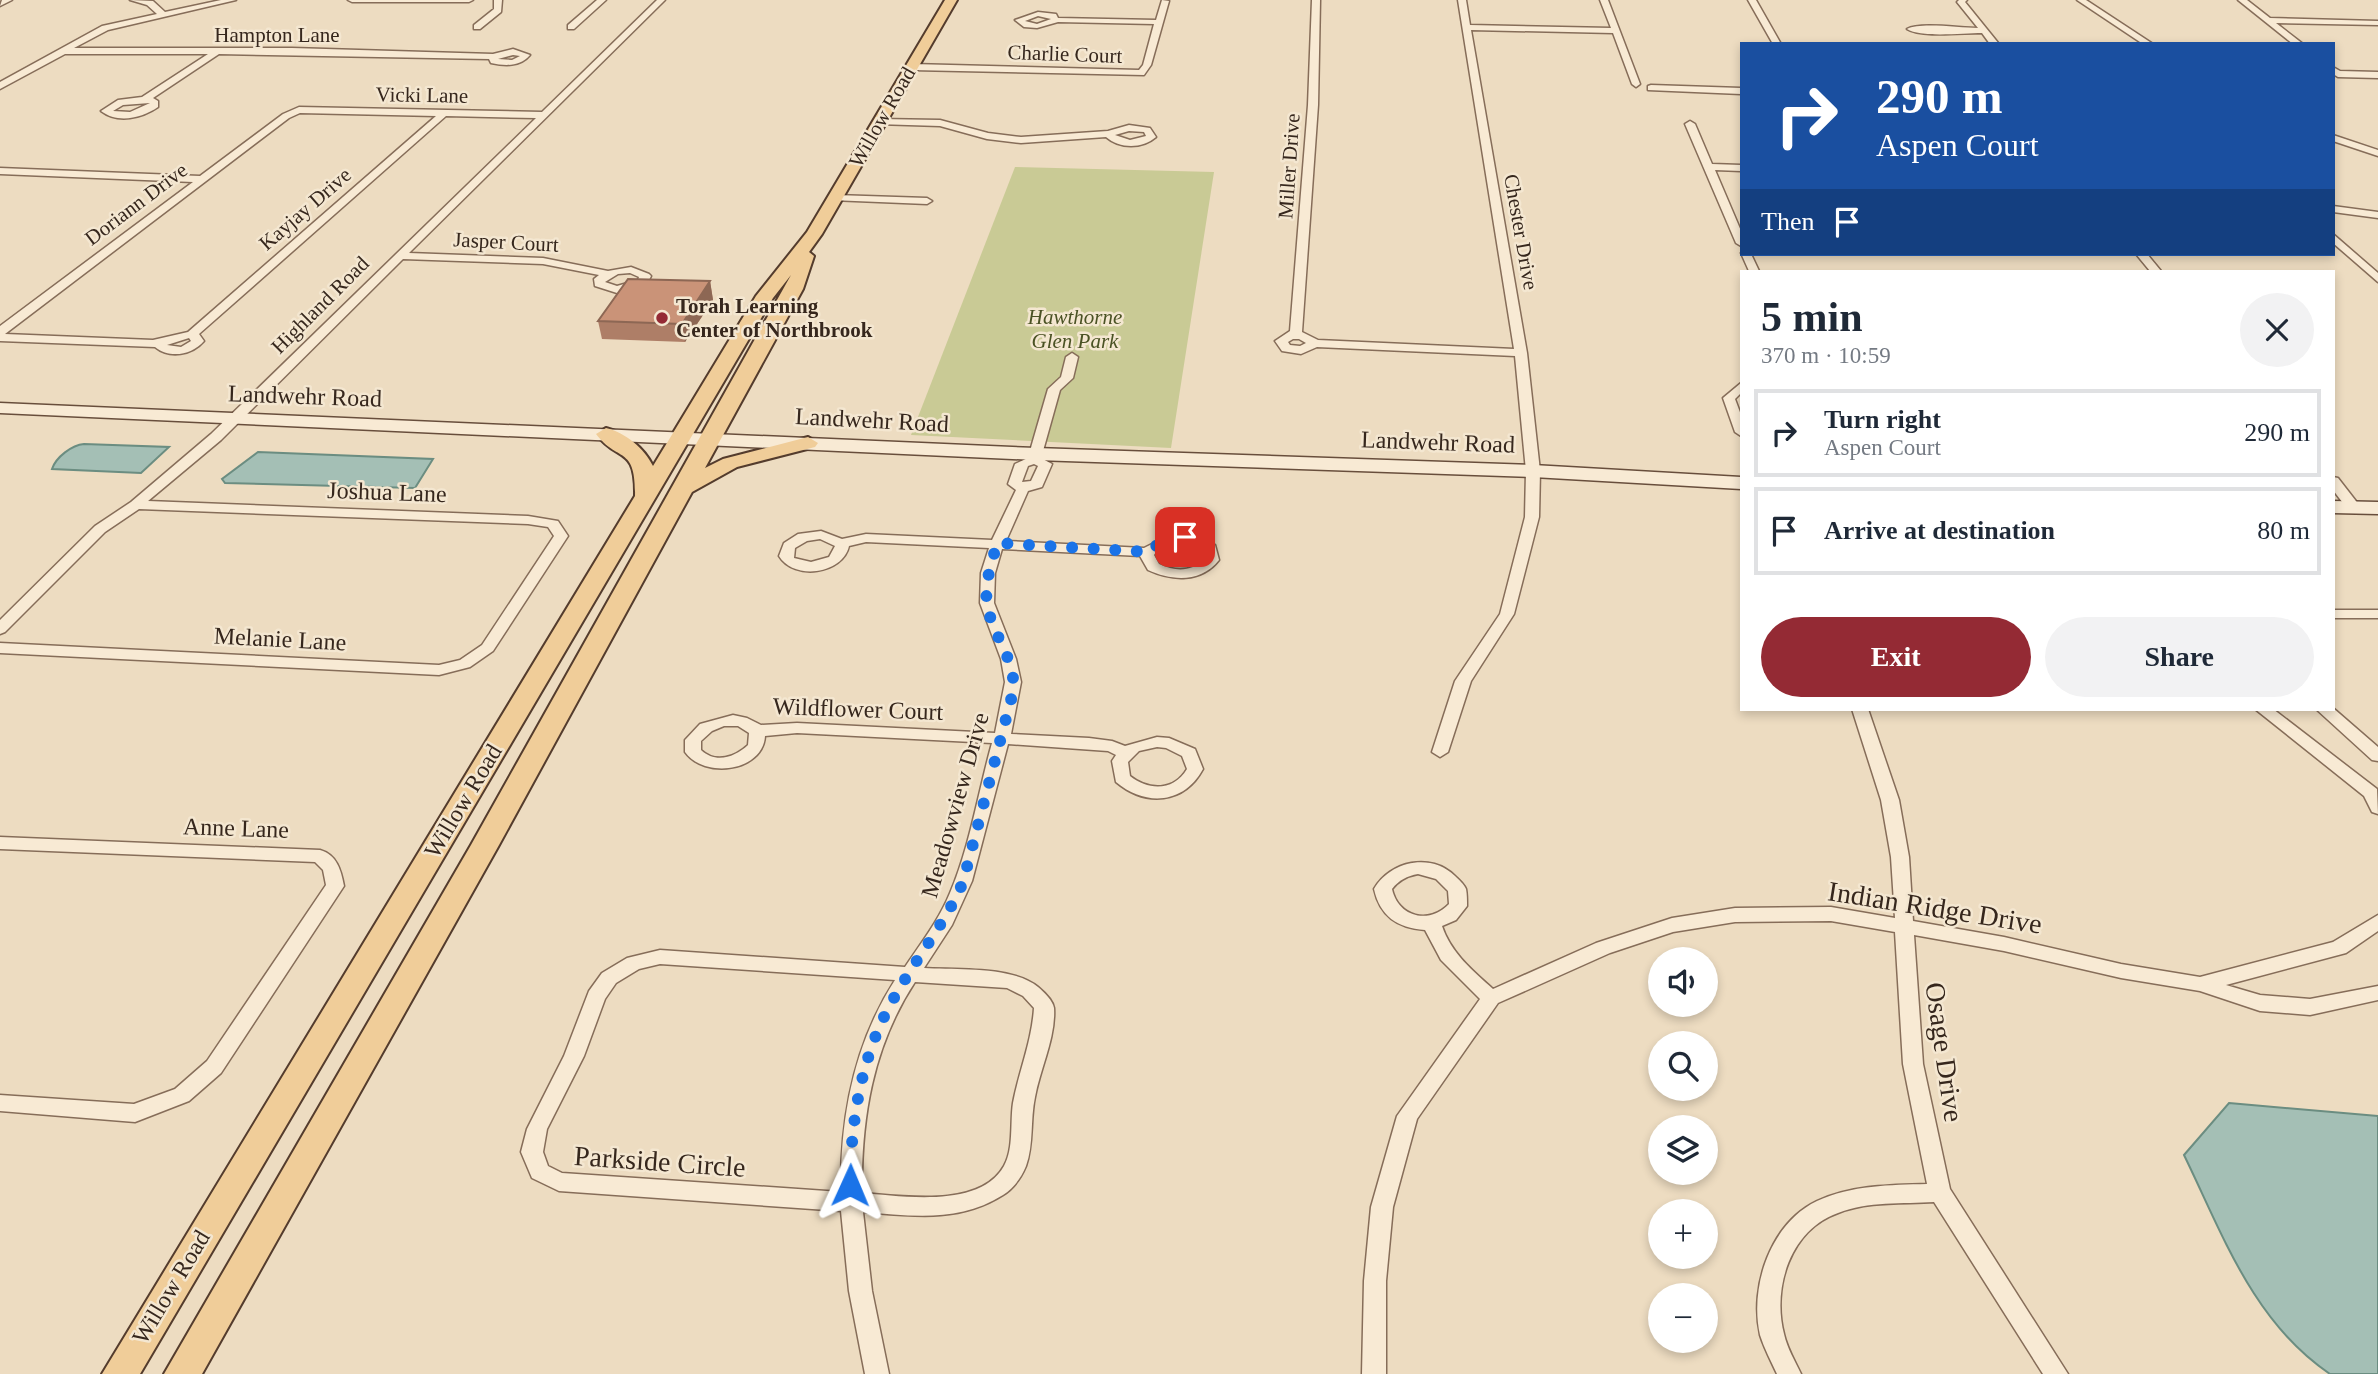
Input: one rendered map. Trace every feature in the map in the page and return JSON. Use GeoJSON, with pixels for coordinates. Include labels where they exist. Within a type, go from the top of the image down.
{"type":"FeatureCollection","features":[{"type":"Feature","properties":{"kind":"main road","name":"Willow Road"},"geometry":{"type":"LineString","coordinates":[[120,1374],[765,296],[814,234],[951,0]]}},
{"type":"Feature","properties":{"kind":"main road","name":"Willow Road"},"geometry":{"type":"LineString","coordinates":[[182,1374],[485,845],[794,289],[814,234]]}},
{"type":"Feature","properties":{"kind":"main road","name":"Landwehr Road"},"geometry":{"type":"LineString","coordinates":[[0,408],[710,438],[1035,457],[1533,471],[1740,483]]}},
{"type":"Feature","properties":{"kind":"main road"},"geometry":{"type":"LineString","coordinates":[[606,434],[635,452],[645,466],[645,499]]}},
{"type":"Feature","properties":{"kind":"main road"},"geometry":{"type":"LineString","coordinates":[[681,490],[730,463],[808,443]]}},
{"type":"Feature","properties":{"kind":"main road"},"geometry":{"type":"LineString","coordinates":[[2335,507],[2378,508]]}},
{"type":"Feature","properties":{"kind":"street"},"geometry":{"type":"LineString","coordinates":[[0,4],[8,0]]}},
{"type":"Feature","properties":{"kind":"street"},"geometry":{"type":"LineString","coordinates":[[134,0],[149,3],[162,14]]}},
{"type":"Feature","properties":{"kind":"street"},"geometry":{"type":"LineString","coordinates":[[0,86],[105,29],[232,0]]}},
{"type":"Feature","properties":{"kind":"street"},"geometry":{"type":"LineString","coordinates":[[352,0],[469,0]]}},
{"type":"Feature","properties":{"kind":"street"},"geometry":{"type":"LineString","coordinates":[[477,27],[498,10],[499,0]]}},
{"type":"Feature","properties":{"kind":"street"},"geometry":{"type":"LineString","coordinates":[[572,27],[602,0]]}},
{"type":"Feature","properties":{"kind":"street","name":"Highland Road"},"geometry":{"type":"LineString","coordinates":[[0,629],[100,529],[136,505],[192,460],[661,0]]}},
{"type":"Feature","properties":{"kind":"street","name":"Miller Drive"},"geometry":{"type":"LineString","coordinates":[[1316,0],[1313,105],[1296,335],[1286,336],[1281,343],[1286,348],[1301,350],[1312,343],[1521,353]]}},
{"type":"Feature","properties":{"kind":"street","name":"Chester Drive"},"geometry":{"type":"LineString","coordinates":[[1440,752],[1462,681],[1507,614],[1532,517],[1533,471],[1521,353],[1462,0]]}},
{"type":"Feature","properties":{"kind":"street"},"geometry":{"type":"LineString","coordinates":[[1604,0],[1636,84],[1651,88],[1740,91]]}},
{"type":"Feature","properties":{"kind":"street"},"geometry":{"type":"LineString","coordinates":[[1752,0],[1776,42]]}},
{"type":"Feature","properties":{"kind":"street"},"geometry":{"type":"LineString","coordinates":[[1963,0],[1961,2],[1993,42]]}},
{"type":"Feature","properties":{"kind":"street"},"geometry":{"type":"LineString","coordinates":[[2081,0],[2146,42]]}},
{"type":"Feature","properties":{"kind":"street"},"geometry":{"type":"LineString","coordinates":[[2242,0],[2296,42]]}},
{"type":"Feature","properties":{"kind":"street","name":"Charlie Court"},"geometry":{"type":"LineString","coordinates":[[912,66],[1141,73],[1147,65],[1165,1]]}},
{"type":"Feature","properties":{"kind":"street"},"geometry":{"type":"LineString","coordinates":[[1056,20],[1158,22]]}},
{"type":"Feature","properties":{"kind":"street"},"geometry":{"type":"LineString","coordinates":[[2269,20],[2378,23]]}},
{"type":"Feature","properties":{"kind":"street"},"geometry":{"type":"LineString","coordinates":[[1466,27],[1616,31]]}},
{"type":"Feature","properties":{"kind":"street"},"geometry":{"type":"LineString","coordinates":[[1935,30],[1984,31]]}},
{"type":"Feature","properties":{"kind":"street","name":"Hampton Lane"},"geometry":{"type":"LineString","coordinates":[[62,51],[319,52],[493,57]]}},
{"type":"Feature","properties":{"kind":"street"},"geometry":{"type":"LineString","coordinates":[[144,100],[215,53]]}},
{"type":"Feature","properties":{"kind":"street"},"geometry":{"type":"LineString","coordinates":[[2335,72],[2378,75]]}},
{"type":"Feature","properties":{"kind":"street","name":"Vicki Lane"},"geometry":{"type":"LineString","coordinates":[[299,110],[544,115]]}},
{"type":"Feature","properties":{"kind":"street","name":"Doriann Drive"},"geometry":{"type":"LineString","coordinates":[[0,335],[201,178],[286,116],[299,110]]}},
{"type":"Feature","properties":{"kind":"street","name":"Kayjay Drive"},"geometry":{"type":"LineString","coordinates":[[0,335],[161,342],[161,347],[166,350],[189,349],[198,341],[192,334],[444,113]]}},
{"type":"Feature","properties":{"kind":"street"},"geometry":{"type":"LineString","coordinates":[[879,122],[940,123],[987,136],[1021,140],[1111,134]]}},
{"type":"Feature","properties":{"kind":"street"},"geometry":{"type":"LineString","coordinates":[[1690,124],[1740,241]]}},
{"type":"Feature","properties":{"kind":"street"},"geometry":{"type":"LineString","coordinates":[[2335,139],[2378,153]]}},
{"type":"Feature","properties":{"kind":"street"},"geometry":{"type":"LineString","coordinates":[[2360,147],[2378,143]]}},
{"type":"Feature","properties":{"kind":"street"},"geometry":{"type":"LineString","coordinates":[[1708,167],[1740,168]]}},
{"type":"Feature","properties":{"kind":"street"},"geometry":{"type":"LineString","coordinates":[[0,171],[201,178]]}},
{"type":"Feature","properties":{"kind":"street"},"geometry":{"type":"LineString","coordinates":[[835,198],[927,201]]}},
{"type":"Feature","properties":{"kind":"street"},"geometry":{"type":"LineString","coordinates":[[2335,209],[2378,215]]}},
{"type":"Feature","properties":{"kind":"street"},"geometry":{"type":"LineString","coordinates":[[2335,239],[2378,279]]}},
{"type":"Feature","properties":{"kind":"street","name":"Jasper Court"},"geometry":{"type":"LineString","coordinates":[[400,256],[543,261],[609,274]]}},
{"type":"Feature","properties":{"kind":"street"},"geometry":{"type":"LineString","coordinates":[[2143,256],[2155,270]]}},
{"type":"Feature","properties":{"kind":"street"},"geometry":{"type":"LineString","coordinates":[[1035,457],[1054,389],[1067,378],[1072,357]]}},
{"type":"Feature","properties":{"kind":"street"},"geometry":{"type":"LineString","coordinates":[[1740,388],[1729,398],[1740,429]]}},
{"type":"Feature","properties":{"kind":"street","name":"Meadowview Drive"},"geometry":{"type":"LineString","coordinates":[[877,1374],[864,1317],[852,1203],[851,1137],[860,1088],[874,1039],[894,997],[952,908],[963,882],[1014,678],[987,604],[988,578],[997,543],[1023,488],[1037,484],[1045,464],[1035,457]]}},
{"type":"Feature","properties":{"kind":"street"},"geometry":{"type":"LineString","coordinates":[[2335,484],[2354,508]]}},
{"type":"Feature","properties":{"kind":"street","name":"Joshua Lane"},"geometry":{"type":"LineString","coordinates":[[136,505],[553,524],[561,536],[525,594]]}},
{"type":"Feature","properties":{"kind":"street"},"geometry":{"type":"LineString","coordinates":[[841,543],[866,538],[1148,552]]}},
{"type":"Feature","properties":{"kind":"street","name":"Melanie Lane"},"geometry":{"type":"LineString","coordinates":[[0,648],[439,670],[466,664],[488,648],[525,594]]}},
{"type":"Feature","properties":{"kind":"street"},"geometry":{"type":"LineString","coordinates":[[2335,614],[2378,614]]}},
{"type":"Feature","properties":{"kind":"street","name":"Osage Drive"},"geometry":{"type":"LineString","coordinates":[[1861,711],[1890,800],[1900,857],[1902,925],[1913,1064],[1940,1192],[2056,1374]]}},
{"type":"Feature","properties":{"kind":"street"},"geometry":{"type":"LineString","coordinates":[[2266,711],[2376,798]]}},
{"type":"Feature","properties":{"kind":"street"},"geometry":{"type":"LineString","coordinates":[[2326,711],[2378,756]]}},
{"type":"Feature","properties":{"kind":"street","name":"Wildflower Court"},"geometry":{"type":"LineString","coordinates":[[757,731],[797,728],[1089,743],[1112,746],[1126,753]]}},
{"type":"Feature","properties":{"kind":"street","name":"Anne Lane"},"geometry":{"type":"LineString","coordinates":[[0,843],[320,856],[332,867],[335,886],[214,1067],[183,1095],[135,1112],[0,1103]]}},
{"type":"Feature","properties":{"kind":"street","name":"Indian Ridge Drive"},"geometry":{"type":"LineString","coordinates":[[1491,998],[1603,948],[1672,925],[1735,915],[1831,914],[2004,944],[2122,971],[2200,984],[2260,1003],[2310,1007],[2378,993]]}},
{"type":"Feature","properties":{"kind":"street","name":"Indian Ridge Drive"},"geometry":{"type":"LineString","coordinates":[[2200,984],[2339,948],[2378,922]]}},
{"type":"Feature","properties":{"kind":"street"},"geometry":{"type":"LineString","coordinates":[[1374,1374],[1375,1281],[1382,1207],[1407,1116],[1491,998],[1449,959],[1436,939],[1432,923]]}},
{"type":"Feature","properties":{"kind":"street","name":"Parkside Circle"},"geometry":{"type":"LineString","coordinates":[[660,957],[1010,981],[1030,991],[1044,1006],[1043,1030],[1025,1097],[1019,1152],[1009,1175],[990,1191],[937,1208],[852,1203],[559,1182],[540,1172],[532,1152],[537,1129],[587,1026],[596,996],[609,978],[634,963],[660,957]]}},
{"type":"Feature","properties":{"kind":"street"},"geometry":{"type":"LineString","coordinates":[[1789,1374],[1771,1331],[1770,1289],[1779,1253],[1797,1226],[1824,1208],[1858,1199],[1940,1192]]}},
{"type":"Feature","properties":{"kind":"green space","name":"Hawthorne Glen Park"},"geometry":{"type":"Polygon","coordinates":[[[1015,167],[1214,172],[1171,448],[911,435],[1015,167]]]}},
{"type":"Feature","properties":{"kind":"shaded area"},"geometry":{"type":"Polygon","coordinates":[[[84,444],[169,447],[141,473],[52,469],[65,452],[84,444]]]}},
{"type":"Feature","properties":{"kind":"shaded area"},"geometry":{"type":"Polygon","coordinates":[[[258,452],[433,459],[415,488],[225,483],[222,479],[258,452]]]}},
{"type":"Feature","properties":{"kind":"shaded area"},"geometry":{"type":"Polygon","coordinates":[[[2229,1103],[2378,1116],[2378,1374],[2330,1374],[2303,1353],[2260,1303],[2227,1246],[2184,1155],[2229,1103]]]}},
{"type":"Feature","properties":{"kind":"building"},"geometry":{"type":"Polygon","coordinates":[[[628,279],[710,281],[682,324],[598,321],[628,279]]]}},
{"type":"Feature","properties":{"kind":"place","name":"Torah Learning Center of Northbrook"},"geometry":{"type":"Point","coordinates":[662,318]}},
{"type":"Feature","properties":{"kind":"route"},"geometry":{"type":"LineString","coordinates":[[850,1185],[851,1137],[860,1088],[874,1039],[894,997],[952,908],[963,882],[1013,692],[1012,666],[987,604],[988,578],[997,543],[1148,552],[1155,543],[1174,537],[1185,537]]}}]}
